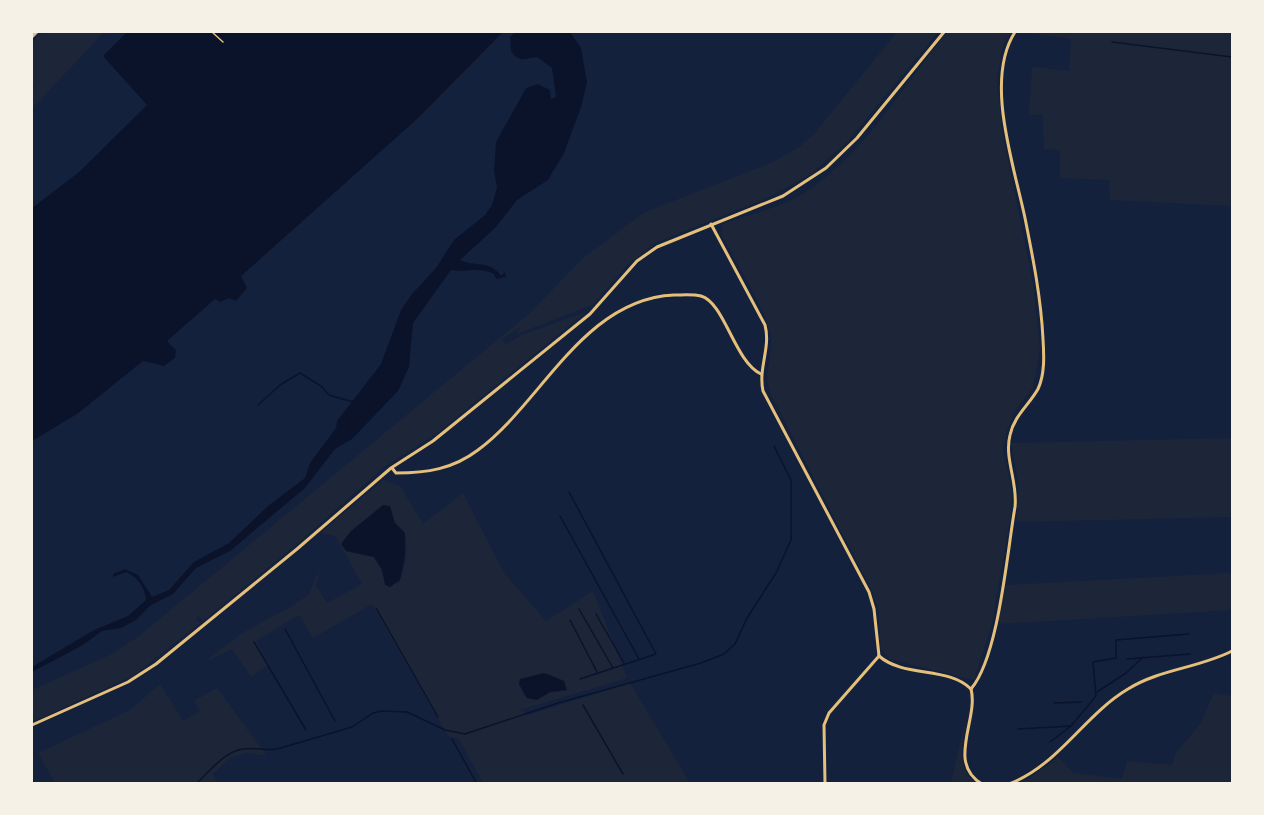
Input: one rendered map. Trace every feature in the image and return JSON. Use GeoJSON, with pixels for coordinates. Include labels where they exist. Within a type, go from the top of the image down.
{"type":"FeatureCollection","features":[{"type":"Feature","properties":{"kind":"street"},"geometry":{"type":"LineString","coordinates":[[32,36],[36,32]]}},
{"type":"Feature","properties":{"kind":"street"},"geometry":{"type":"LineString","coordinates":[[32,725],[128,682],[156,664],[297,549],[391,468],[433,441],[590,314],[637,261],[657,247],[783,196],[826,168],[857,138],[944,32]]}},
{"type":"Feature","properties":{"kind":"street"},"geometry":{"type":"LineString","coordinates":[[982,783],[973,777],[965,757],[972,705],[971,689],[977,682],[993,635],[1017,494],[1008,447],[1010,432],[1020,413],[1038,389],[1043,356],[1037,283],[1006,129],[1002,90],[1004,58],[1015,32]]}},
{"type":"Feature","properties":{"kind":"street"},"geometry":{"type":"LineString","coordinates":[[711,224],[765,325],[768,342],[761,374],[766,399],[869,592],[874,609],[879,656],[826,719],[822,735],[825,783]]}},
{"type":"Feature","properties":{"kind":"street"},"geometry":{"type":"LineString","coordinates":[[391,468],[396,473],[429,472],[468,457],[489,441],[573,349],[621,311],[649,298],[698,295],[708,300],[749,367],[761,374]]}},
{"type":"Feature","properties":{"kind":"street"},"geometry":{"type":"LineString","coordinates":[[1009,783],[1036,771],[1104,706],[1128,689],[1150,678],[1196,667],[1233,651]]}},
{"type":"Feature","properties":{"kind":"street"},"geometry":{"type":"LineString","coordinates":[[879,656],[894,665],[959,681],[971,689]]}},
{"type":"Feature","properties":{"kind":"path"},"geometry":{"type":"LineString","coordinates":[[212,32],[223,42]]}},
{"type":"Feature","properties":{"kind":"shaded area"},"geometry":{"type":"Polygon","coordinates":[[[43,32],[104,32],[32,109],[32,90],[53,68],[32,89],[32,43],[43,32]]]}},
{"type":"Feature","properties":{"kind":"shaded area"},"geometry":{"type":"Polygon","coordinates":[[[127,32],[503,32],[416,120],[241,276],[247,288],[236,301],[229,298],[220,302],[215,299],[167,341],[176,350],[175,358],[164,366],[143,361],[77,414],[32,441],[32,208],[78,173],[147,105],[103,56],[127,32]]]}},
{"type":"Feature","properties":{"kind":"shaded area"},"geometry":{"type":"Polygon","coordinates":[[[515,32],[570,32],[581,48],[587,82],[581,107],[564,153],[548,180],[517,200],[495,228],[460,260],[487,266],[501,276],[505,272],[506,277],[496,279],[494,274],[482,270],[451,270],[413,323],[409,367],[398,391],[352,439],[335,449],[305,488],[230,551],[196,568],[173,594],[151,605],[136,620],[121,628],[102,631],[83,645],[32,672],[32,667],[94,630],[128,616],[146,600],[142,587],[134,577],[126,572],[113,577],[113,574],[125,569],[138,575],[152,597],[169,590],[194,562],[229,543],[268,506],[305,478],[310,463],[336,428],[337,421],[381,364],[401,310],[436,268],[454,240],[485,215],[492,205],[497,187],[494,171],[496,142],[526,88],[538,84],[550,90],[551,99],[556,97],[552,68],[537,57],[520,59],[511,51],[510,37],[515,32]]]}},
{"type":"Feature","properties":{"kind":"shaded area"},"geometry":{"type":"Polygon","coordinates":[[[897,32],[938,32],[849,140],[811,174],[769,197],[655,243],[625,267],[594,304],[517,334],[520,328],[501,339],[506,344],[522,335],[586,312],[436,434],[384,467],[298,543],[203,621],[198,616],[196,618],[200,623],[133,676],[32,722],[32,690],[112,654],[139,636],[530,313],[582,259],[645,212],[771,163],[799,147],[814,134],[897,32]]]}},
{"type":"Feature","properties":{"kind":"shaded area"},"geometry":{"type":"Polygon","coordinates":[[[947,32],[1012,32],[1003,45],[997,78],[1002,130],[1033,283],[1040,349],[1033,388],[1016,409],[1007,431],[1003,450],[1012,492],[1011,514],[992,624],[974,680],[889,659],[881,649],[878,608],[872,591],[771,395],[767,378],[771,344],[768,326],[757,300],[721,234],[723,224],[792,200],[823,179],[844,161],[880,120],[947,32]]]}},
{"type":"Feature","properties":{"kind":"shaded area"},"geometry":{"type":"Polygon","coordinates":[[[1020,32],[1232,32],[1232,206],[1110,200],[1109,180],[1060,178],[1060,150],[1044,149],[1043,115],[1029,115],[1032,67],[1069,71],[1071,39],[1020,32]]]}},
{"type":"Feature","properties":{"kind":"shaded area"},"geometry":{"type":"Polygon","coordinates":[[[1232,438],[1232,517],[1016,522],[1019,487],[1011,443],[1232,438]]]}},
{"type":"Feature","properties":{"kind":"shaded area"},"geometry":{"type":"Polygon","coordinates":[[[383,480],[400,486],[423,524],[463,493],[504,573],[546,621],[593,591],[627,678],[520,710],[528,715],[630,683],[690,783],[483,783],[459,739],[448,736],[372,604],[313,638],[299,615],[256,641],[269,665],[251,677],[232,649],[203,663],[242,633],[294,605],[309,594],[320,567],[316,585],[327,603],[362,584],[335,536],[320,533],[383,480]],[[393,520],[346,551],[374,557],[382,570],[398,584],[407,550],[403,530],[393,520]],[[549,674],[519,684],[523,695],[537,700],[550,692],[566,691],[564,681],[549,674]]]}},
{"type":"Feature","properties":{"kind":"shaded area"},"geometry":{"type":"Polygon","coordinates":[[[383,505],[390,506],[395,523],[405,533],[405,556],[400,580],[390,587],[385,585],[382,570],[374,557],[346,551],[341,544],[351,531],[383,505]]]}},
{"type":"Feature","properties":{"kind":"shaded area"},"geometry":{"type":"Polygon","coordinates":[[[1232,573],[1232,610],[998,624],[1005,585],[1232,573]]]}},
{"type":"Feature","properties":{"kind":"shaded area"},"geometry":{"type":"Polygon","coordinates":[[[544,673],[564,681],[567,690],[550,692],[537,700],[527,698],[519,684],[520,679],[544,673]]]}},
{"type":"Feature","properties":{"kind":"shaded area"},"geometry":{"type":"Polygon","coordinates":[[[160,684],[183,721],[200,711],[194,701],[217,688],[267,756],[246,753],[230,758],[213,774],[218,783],[55,783],[38,753],[130,710],[160,684]]]}},
{"type":"Feature","properties":{"kind":"shaded area"},"geometry":{"type":"Polygon","coordinates":[[[1214,693],[1232,696],[1232,783],[1018,783],[1029,779],[1058,757],[1073,773],[1122,779],[1127,761],[1172,765],[1176,753],[1200,724],[1214,693]]]}},
{"type":"Feature","properties":{"kind":"shaded area"},"geometry":{"type":"Polygon","coordinates":[[[968,709],[962,749],[963,759],[969,776],[976,783],[951,783],[968,709]]]}},
{"type":"Feature","properties":{"kind":"waterway"},"geometry":{"type":"LineString","coordinates":[[1112,42],[1232,57]]}},
{"type":"Feature","properties":{"kind":"waterway"},"geometry":{"type":"LineString","coordinates":[[258,405],[280,385],[300,373],[321,386],[329,395],[353,402]]}},
{"type":"Feature","properties":{"kind":"waterway"},"geometry":{"type":"LineString","coordinates":[[196,784],[218,763],[236,751],[277,749],[352,727],[373,713],[407,712],[445,730],[465,734],[558,703],[701,663],[724,654],[735,644],[747,618],[776,573],[791,540],[791,480],[774,446]]}},
{"type":"Feature","properties":{"kind":"waterway"},"geometry":{"type":"LineString","coordinates":[[569,492],[656,654],[580,679]]}},
{"type":"Feature","properties":{"kind":"waterway"},"geometry":{"type":"LineString","coordinates":[[560,516],[639,659]]}},
{"type":"Feature","properties":{"kind":"waterway"},"geometry":{"type":"LineString","coordinates":[[376,608],[438,717]]}},
{"type":"Feature","properties":{"kind":"waterway"},"geometry":{"type":"LineString","coordinates":[[579,609],[613,668]]}},
{"type":"Feature","properties":{"kind":"waterway"},"geometry":{"type":"LineString","coordinates":[[596,614],[624,663]]}},
{"type":"Feature","properties":{"kind":"waterway"},"geometry":{"type":"LineString","coordinates":[[570,620],[597,672]]}},
{"type":"Feature","properties":{"kind":"waterway"},"geometry":{"type":"LineString","coordinates":[[285,629],[335,721]]}},
{"type":"Feature","properties":{"kind":"waterway"},"geometry":{"type":"LineString","coordinates":[[1050,742],[1071,726],[1096,696],[1093,662],[1116,658],[1116,640],[1189,634]]}},
{"type":"Feature","properties":{"kind":"waterway"},"geometry":{"type":"LineString","coordinates":[[254,642],[306,730]]}},
{"type":"Feature","properties":{"kind":"waterway"},"geometry":{"type":"LineString","coordinates":[[1127,659],[1190,654]]}},
{"type":"Feature","properties":{"kind":"waterway"},"geometry":{"type":"LineString","coordinates":[[1097,692],[1126,673],[1143,657]]}},
{"type":"Feature","properties":{"kind":"waterway"},"geometry":{"type":"LineString","coordinates":[[1054,703],[1081,702]]}},
{"type":"Feature","properties":{"kind":"waterway"},"geometry":{"type":"LineString","coordinates":[[583,705],[623,774]]}},
{"type":"Feature","properties":{"kind":"waterway"},"geometry":{"type":"LineString","coordinates":[[1018,729],[1071,726]]}},
{"type":"Feature","properties":{"kind":"waterway"},"geometry":{"type":"LineString","coordinates":[[452,739],[477,784]]}},
{"type":"Feature","properties":{"kind":"waterway"},"geometry":{"type":"LineString","coordinates":[[32,780],[34,784]]}}]}
